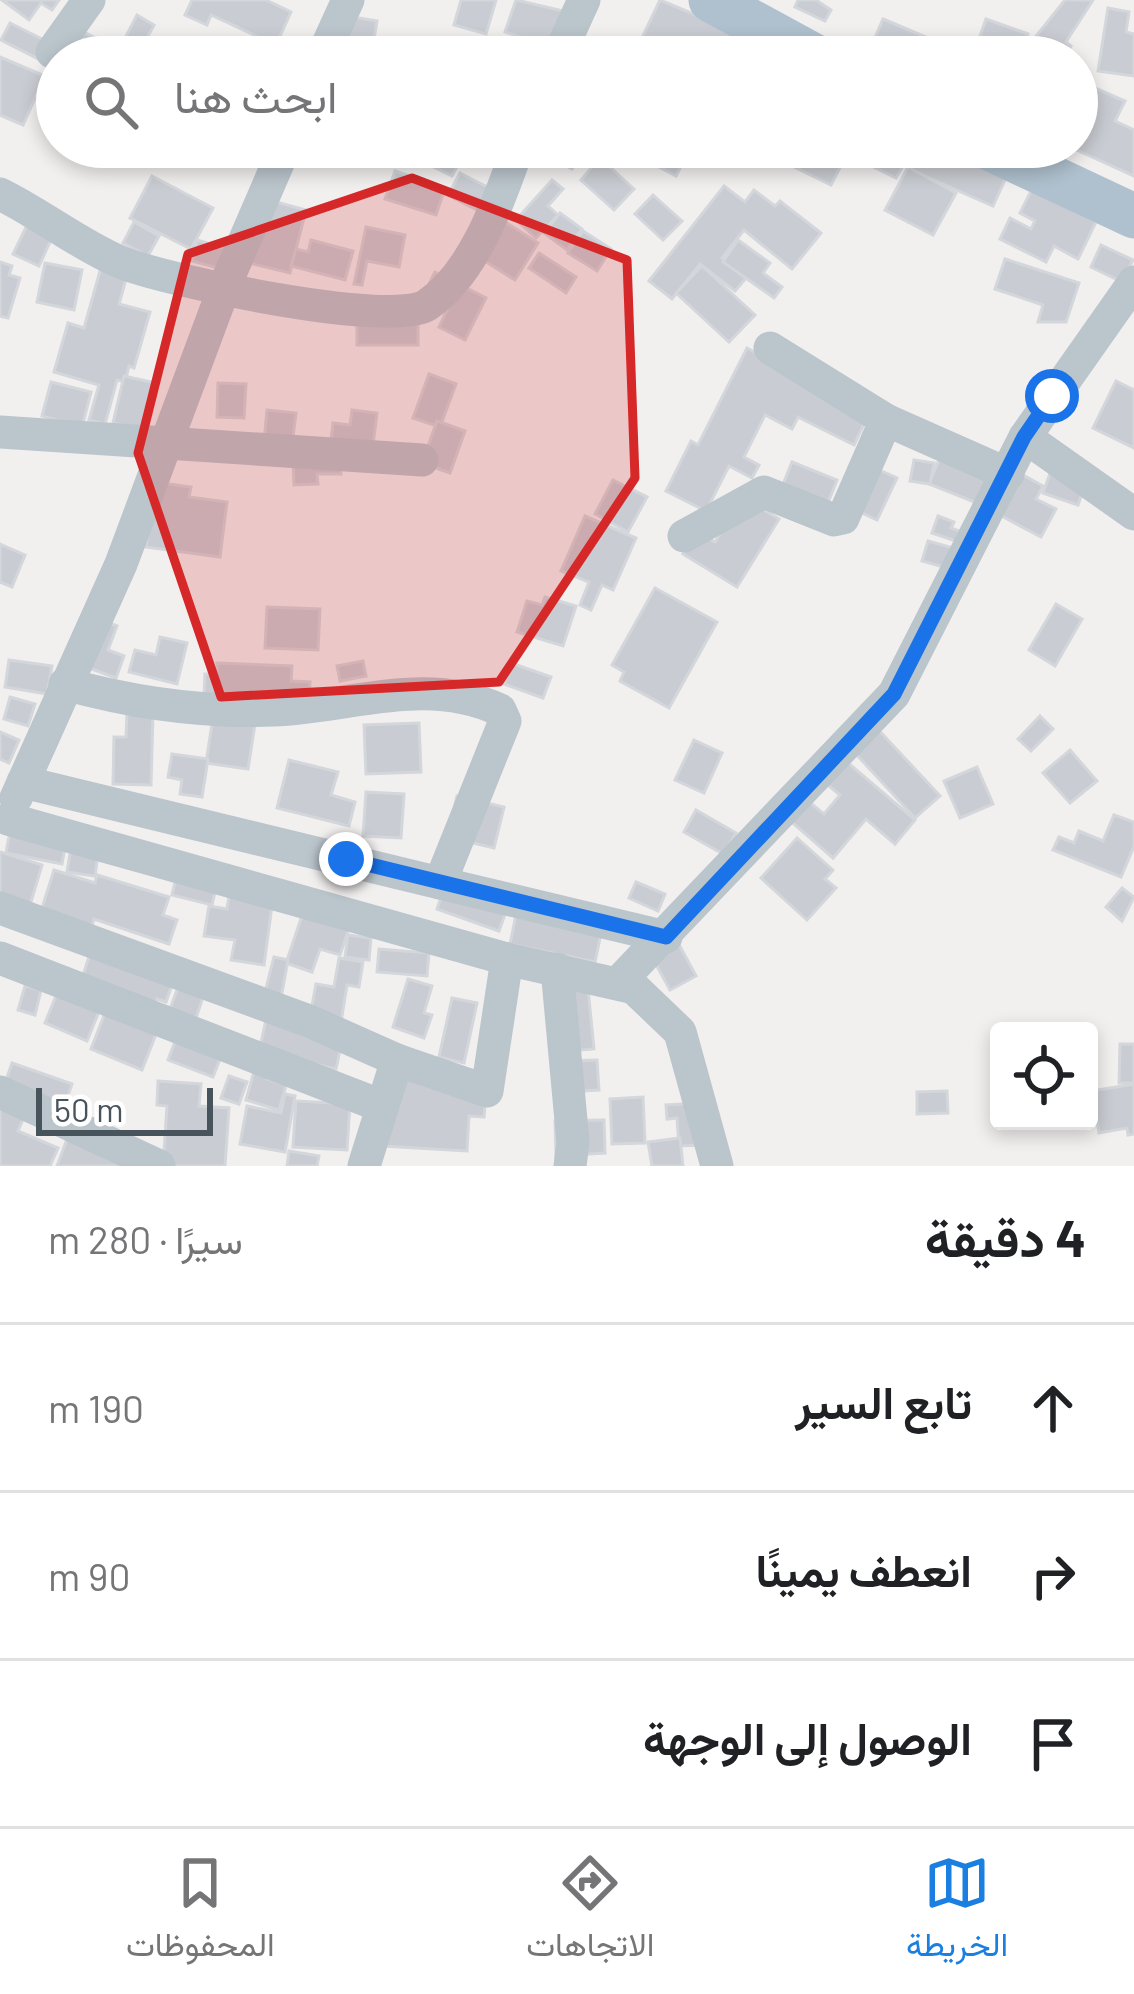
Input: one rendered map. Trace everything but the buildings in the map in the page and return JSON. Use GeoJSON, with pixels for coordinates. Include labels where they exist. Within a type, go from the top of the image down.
{"type":"FeatureCollection","features":[{"type":"Feature","properties":{"kind":"main road"},"geometry":{"type":"LineString","coordinates":[[711,0],[777,36]]}},
{"type":"Feature","properties":{"kind":"main road"},"geometry":{"type":"LineString","coordinates":[[1032,168],[1134,216]]}},
{"type":"Feature","properties":{"kind":"street"},"geometry":{"type":"LineString","coordinates":[[63,36],[88,0]]}},
{"type":"Feature","properties":{"kind":"street"},"geometry":{"type":"LineString","coordinates":[[332,36],[348,0]]}},
{"type":"Feature","properties":{"kind":"street"},"geometry":{"type":"LineString","coordinates":[[568,36],[584,0]]}},
{"type":"Feature","properties":{"kind":"street"},"geometry":{"type":"LineString","coordinates":[[276,168],[224,288],[121,564],[4,829],[507,959],[618,983],[657,1005],[680,1032],[717,1166]]}},
{"type":"Feature","properties":{"kind":"street"},"geometry":{"type":"LineString","coordinates":[[0,194],[115,260],[162,278],[367,310],[425,307],[487,226],[510,168]]}},
{"type":"Feature","properties":{"kind":"street"},"geometry":{"type":"LineString","coordinates":[[618,983],[894,694],[1024,437],[1134,281]]}},
{"type":"Feature","properties":{"kind":"street"},"geometry":{"type":"LineString","coordinates":[[770,348],[886,420],[1008,474]]}},
{"type":"Feature","properties":{"kind":"street"},"geometry":{"type":"LineString","coordinates":[[683,536],[764,492],[834,520],[843,518],[886,420]]}},
{"type":"Feature","properties":{"kind":"street"},"geometry":{"type":"LineString","coordinates":[[0,432],[422,460]]}},
{"type":"Feature","properties":{"kind":"street"},"geometry":{"type":"LineString","coordinates":[[1024,437],[1134,514]]}},
{"type":"Feature","properties":{"kind":"street"},"geometry":{"type":"LineString","coordinates":[[65,684],[161,706],[206,709],[278,710],[410,692],[471,698],[500,710],[502,732],[440,883]]}},
{"type":"Feature","properties":{"kind":"street"},"geometry":{"type":"LineString","coordinates":[[23,782],[666,937]]}},
{"type":"Feature","properties":{"kind":"street"},"geometry":{"type":"LineString","coordinates":[[0,908],[487,1090],[507,959]]}},
{"type":"Feature","properties":{"kind":"street"},"geometry":{"type":"LineString","coordinates":[[0,958],[379,1105]]}},
{"type":"Feature","properties":{"kind":"street"},"geometry":{"type":"LineString","coordinates":[[557,969],[573,1142],[570,1166]]}},
{"type":"Feature","properties":{"kind":"street"},"geometry":{"type":"LineString","coordinates":[[364,1166],[379,1105],[398,1060]]}},
{"type":"Feature","properties":{"kind":"street"},"geometry":{"type":"LineString","coordinates":[[0,1092],[159,1166]]}},
{"type":"Feature","properties":{"kind":"highlighted area"},"geometry":{"type":"Polygon","coordinates":[[[412,178],[627,260],[635,478],[499,682],[221,697],[138,453],[188,254],[412,178]]]}},
{"type":"Feature","properties":{"kind":"route"},"geometry":{"type":"LineString","coordinates":[[346,859],[666,937],[894,694],[1024,437],[1052,396]]}}]}
